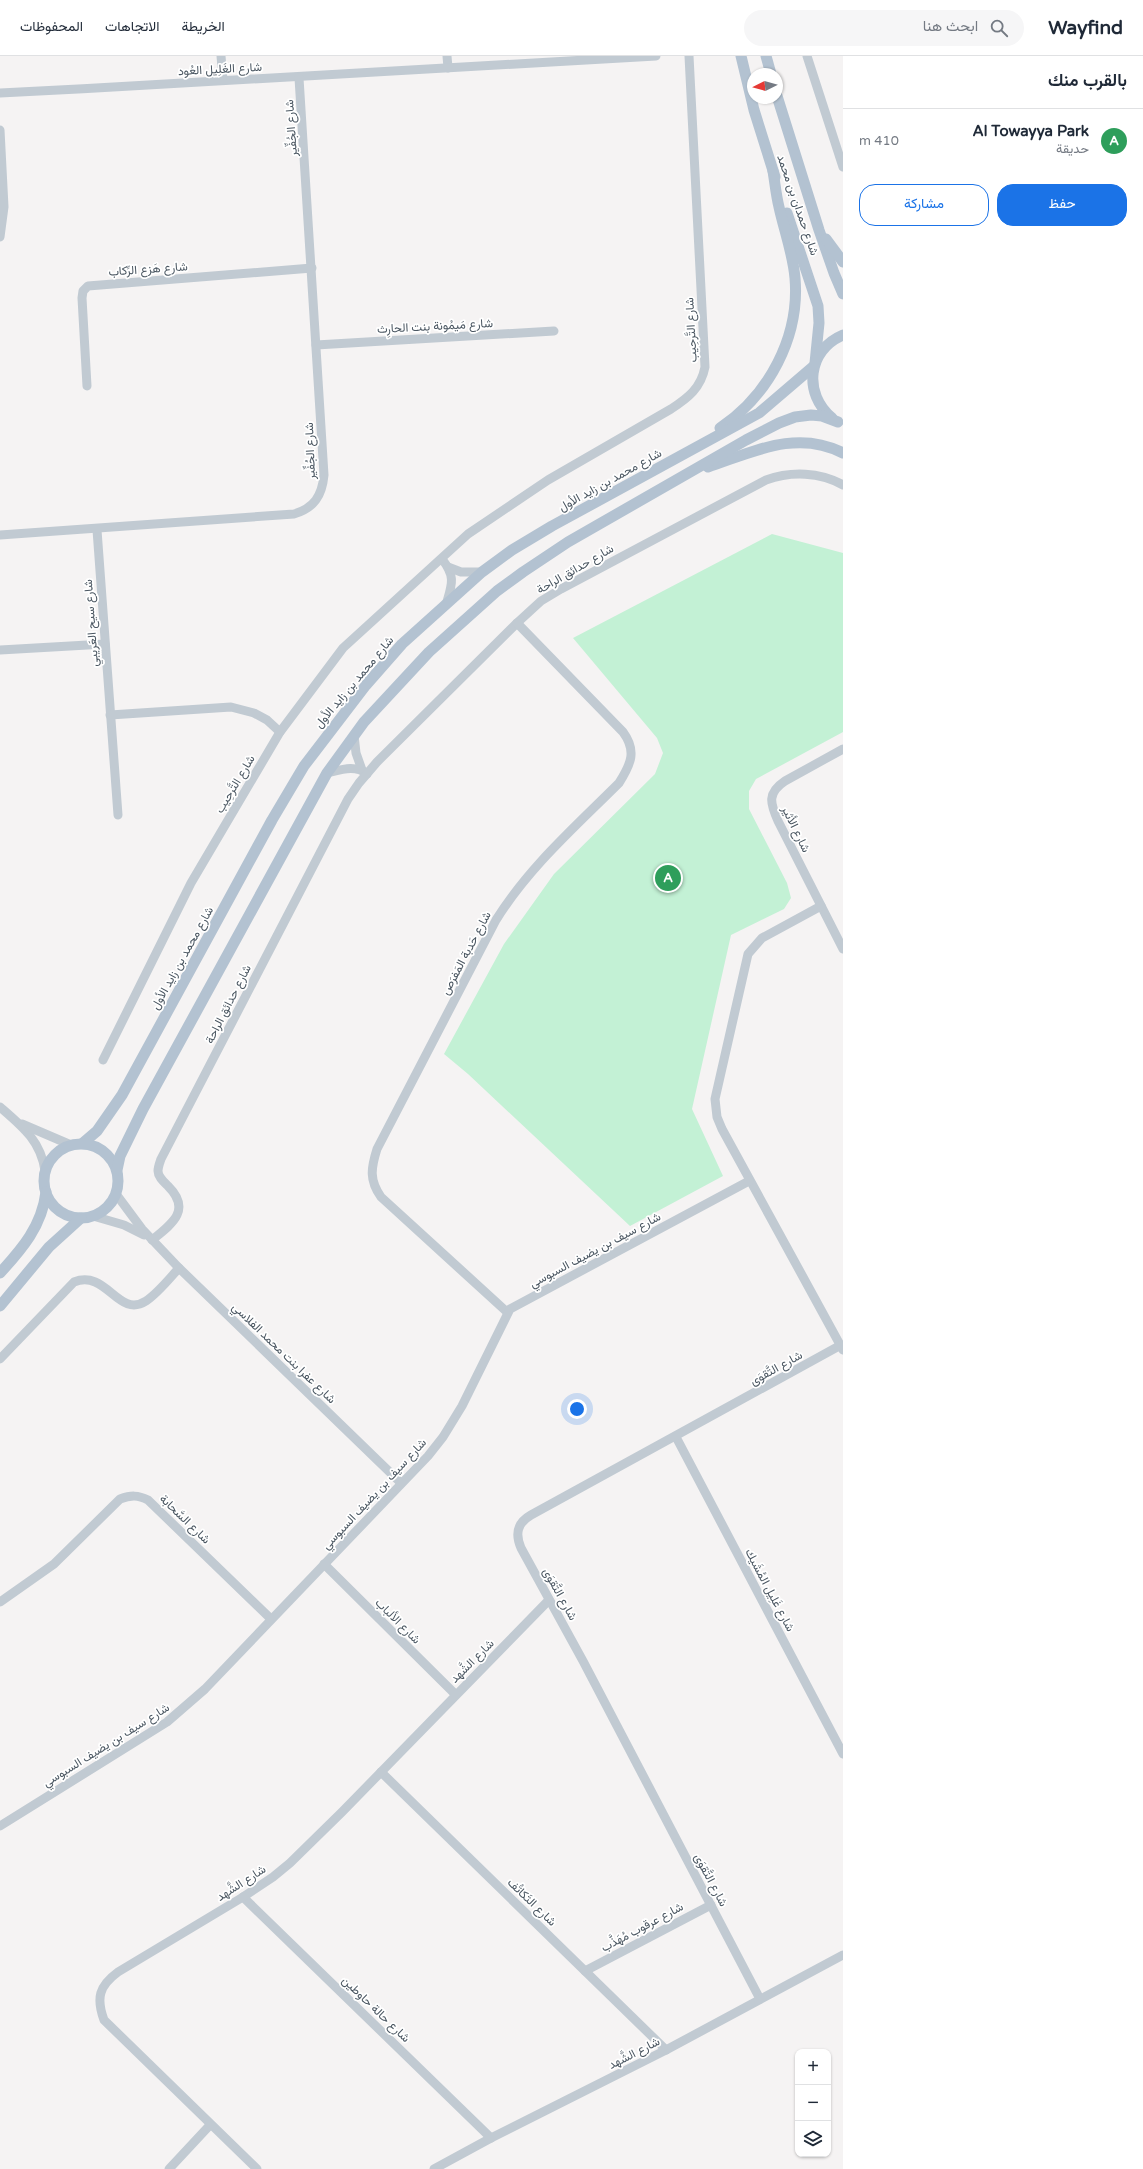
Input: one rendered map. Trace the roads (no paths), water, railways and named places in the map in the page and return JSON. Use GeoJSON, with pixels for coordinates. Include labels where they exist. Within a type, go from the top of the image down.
{"type":"FeatureCollection","features":[{"type":"Feature","properties":{"kind":"main road","name":"شارع حمدان بن محمد"},"geometry":{"type":"LineString","coordinates":[[741,56],[754,110],[818,306],[819,323],[812,381],[814,395],[821,408],[841,424]]}},
{"type":"Feature","properties":{"kind":"main road"},"geometry":{"type":"LineString","coordinates":[[766,56],[769,68]]}},
{"type":"Feature","properties":{"kind":"main road","name":"شارع حمدان بن محمد"},"geometry":{"type":"LineString","coordinates":[[780,104],[819,230],[843,294]]}},
{"type":"Feature","properties":{"kind":"main road"},"geometry":{"type":"LineString","coordinates":[[660,467],[734,419],[767,384],[786,346],[794,303],[795,278],[778,205],[773,171]]}},
{"type":"Feature","properties":{"kind":"main road"},"geometry":{"type":"LineString","coordinates":[[819,230],[843,262]]}},
{"type":"Feature","properties":{"kind":"main road"},"geometry":{"type":"LineString","coordinates":[[814,364],[824,348],[843,335]]}},
{"type":"Feature","properties":{"kind":"main road","name":"شارع محمد بن زايد الأول"},"geometry":{"type":"LineString","coordinates":[[83,1143],[97,1131],[122,1095],[272,820],[304,766],[366,685],[402,644],[482,572],[552,526],[758,413],[814,364]]}},
{"type":"Feature","properties":{"kind":"main road"},"geometry":{"type":"LineString","coordinates":[[46,1192],[51,1202],[59,1210],[69,1216],[81,1218],[94,1216],[103,1211],[116,1194],[118,1182],[117,1170],[122,1150],[327,774],[354,735],[399,682],[429,652],[497,591],[568,542],[746,440],[779,423],[811,415],[822,416],[841,424]]}},
{"type":"Feature","properties":{"kind":"main road"},"geometry":{"type":"LineString","coordinates":[[666,486],[703,469],[782,442],[797,441],[818,444],[843,453]]}},
{"type":"Feature","properties":{"kind":"main road"},"geometry":{"type":"LineString","coordinates":[[0,1273],[24,1247],[44,1208],[46,1192],[45,1171],[55,1155],[71,1145],[83,1143],[94,1146],[104,1152],[112,1160],[117,1170]]}},
{"type":"Feature","properties":{"kind":"main road"},"geometry":{"type":"LineString","coordinates":[[0,1306],[49,1247],[81,1218]]}},
{"type":"Feature","properties":{"kind":"street"},"geometry":{"type":"LineString","coordinates":[[221,56],[222,80]]}},
{"type":"Feature","properties":{"kind":"street"},"geometry":{"type":"LineString","coordinates":[[448,56],[448,68]]}},
{"type":"Feature","properties":{"kind":"street","name":"شارع الغَلِيل العُود"},"geometry":{"type":"LineString","coordinates":[[0,93],[222,80],[299,78],[656,56]]}},
{"type":"Feature","properties":{"kind":"street","name":"شارع التَّرحِيب"},"geometry":{"type":"LineString","coordinates":[[103,1060],[191,883],[280,732],[343,648],[468,534],[548,480],[688,398],[700,383],[706,367],[689,56]]}},
{"type":"Feature","properties":{"kind":"street"},"geometry":{"type":"LineString","coordinates":[[807,56],[843,167]]}},
{"type":"Feature","properties":{"kind":"street","name":"شارع الجُفِّير"},"geometry":{"type":"LineString","coordinates":[[0,536],[97,530],[294,514],[305,510],[314,504],[320,496],[323,487],[324,475],[299,78]]}},
{"type":"Feature","properties":{"kind":"street"},"geometry":{"type":"LineString","coordinates":[[0,130],[4,181],[4,207],[0,237]]}},
{"type":"Feature","properties":{"kind":"street","name":"شارع هَزع الرِّكاب"},"geometry":{"type":"LineString","coordinates":[[87,386],[82,298],[83,291],[88,286],[312,268]]}},
{"type":"Feature","properties":{"kind":"street","name":"شارع مَيمُونة بنت الحارِث"},"geometry":{"type":"LineString","coordinates":[[316,345],[554,331]]}},
{"type":"Feature","properties":{"kind":"street","name":"شارع حدائق الراحة"},"geometry":{"type":"LineString","coordinates":[[152,1240],[176,1217],[179,1208],[177,1196],[160,1178],[158,1170],[162,1159],[348,799],[364,772],[517,623],[541,602],[560,589],[766,480],[788,474],[808,474],[831,478],[843,485]]}},
{"type":"Feature","properties":{"kind":"street","name":"شارع سيح العَريبي"},"geometry":{"type":"LineString","coordinates":[[97,530],[104,644],[118,814]]}},
{"type":"Feature","properties":{"kind":"street"},"geometry":{"type":"LineString","coordinates":[[442,559],[452,576],[452,584],[446,605]]}},
{"type":"Feature","properties":{"kind":"street"},"geometry":{"type":"LineString","coordinates":[[448,567],[461,572],[482,572]]}},
{"type":"Feature","properties":{"kind":"street","name":"شارع حَدبة المَفرَص"},"geometry":{"type":"LineString","coordinates":[[507,1312],[382,1197],[372,1182],[371,1173],[376,1149],[496,920],[513,893],[528,874],[619,783],[630,766],[629,741],[623,732],[517,623]]}},
{"type":"Feature","properties":{"kind":"street"},"geometry":{"type":"LineString","coordinates":[[0,650],[104,644]]}},
{"type":"Feature","properties":{"kind":"street"},"geometry":{"type":"LineString","coordinates":[[110,716],[230,707],[254,713],[267,720],[280,732]]}},
{"type":"Feature","properties":{"kind":"street"},"geometry":{"type":"LineString","coordinates":[[354,735],[356,753],[364,772]]}},
{"type":"Feature","properties":{"kind":"street","name":"شارع الأثير"},"geometry":{"type":"LineString","coordinates":[[843,749],[784,781],[776,787],[771,796],[772,808],[843,949]]}},
{"type":"Feature","properties":{"kind":"street"},"geometry":{"type":"LineString","coordinates":[[327,774],[353,768],[364,772]]}},
{"type":"Feature","properties":{"kind":"street"},"geometry":{"type":"LineString","coordinates":[[821,906],[762,938],[748,954],[715,1099],[717,1117],[722,1129],[749,1181],[842,1348]]}},
{"type":"Feature","properties":{"kind":"street"},"geometry":{"type":"LineString","coordinates":[[0,1106],[18,1123],[40,1150],[45,1171]]}},
{"type":"Feature","properties":{"kind":"street"},"geometry":{"type":"LineString","coordinates":[[18,1123],[71,1145]]}},
{"type":"Feature","properties":{"kind":"street","name":"شارع سيف بن يضيف السبوسي"},"geometry":{"type":"LineString","coordinates":[[0,1826],[168,1722],[205,1689],[428,1456],[443,1437],[472,1386],[507,1312],[534,1296],[749,1181]]}},
{"type":"Feature","properties":{"kind":"street","name":"شارع عفرا بنت محمد الفلاسي"},"geometry":{"type":"LineString","coordinates":[[116,1194],[152,1240],[179,1268],[401,1483]]}},
{"type":"Feature","properties":{"kind":"street","name":"شارع عفرا بنت محمد الفلاسي"},"geometry":{"type":"LineString","coordinates":[[94,1216],[124,1224],[152,1240]]}},
{"type":"Feature","properties":{"kind":"street"},"geometry":{"type":"LineString","coordinates":[[0,1359],[74,1282],[79,1279],[92,1279],[123,1302],[136,1304],[151,1297],[179,1268]]}},
{"type":"Feature","properties":{"kind":"street","name":"شارع التَّقوَى"},"geometry":{"type":"LineString","coordinates":[[760,1999],[517,1538],[518,1528],[523,1520],[842,1348]]}},
{"type":"Feature","properties":{"kind":"street","name":"شارع غَلِيل المُشَيك"},"geometry":{"type":"LineString","coordinates":[[676,1437],[843,1754]]}},
{"type":"Feature","properties":{"kind":"street","name":"شارع السَّحابة"},"geometry":{"type":"LineString","coordinates":[[0,1602],[54,1564],[120,1499],[129,1496],[141,1496],[148,1500],[272,1619]]}},
{"type":"Feature","properties":{"kind":"street","name":"شارع الألباب"},"geometry":{"type":"LineString","coordinates":[[324,1564],[456,1694]]}},
{"type":"Feature","properties":{"kind":"street","name":"شارع الشَّهد"},"geometry":{"type":"LineString","coordinates":[[257,2169],[210,2125],[104,2020],[99,2007],[100,1993],[107,1980],[118,1972],[244,1897],[290,1863],[549,1600]]}},
{"type":"Feature","properties":{"kind":"street","name":"شارع التَكاتُف"},"geometry":{"type":"LineString","coordinates":[[381,1772],[666,2050]]}},
{"type":"Feature","properties":{"kind":"street","name":"شارع حالة حاوطين"},"geometry":{"type":"LineString","coordinates":[[244,1897],[491,2138]]}},
{"type":"Feature","properties":{"kind":"street","name":"شارع عرقوب مُهَذَّب"},"geometry":{"type":"LineString","coordinates":[[585,1971],[711,1905]]}},
{"type":"Feature","properties":{"kind":"street","name":"شارع الشَّهد"},"geometry":{"type":"LineString","coordinates":[[434,2169],[491,2138],[666,2050],[843,1955]]}},
{"type":"Feature","properties":{"kind":"street"},"geometry":{"type":"LineString","coordinates":[[169,2169],[210,2125]]}},
{"type":"Feature","properties":{"kind":"place","name":"Al Towayya Park"},"geometry":{"type":"Point","coordinates":[668,878]}}]}
